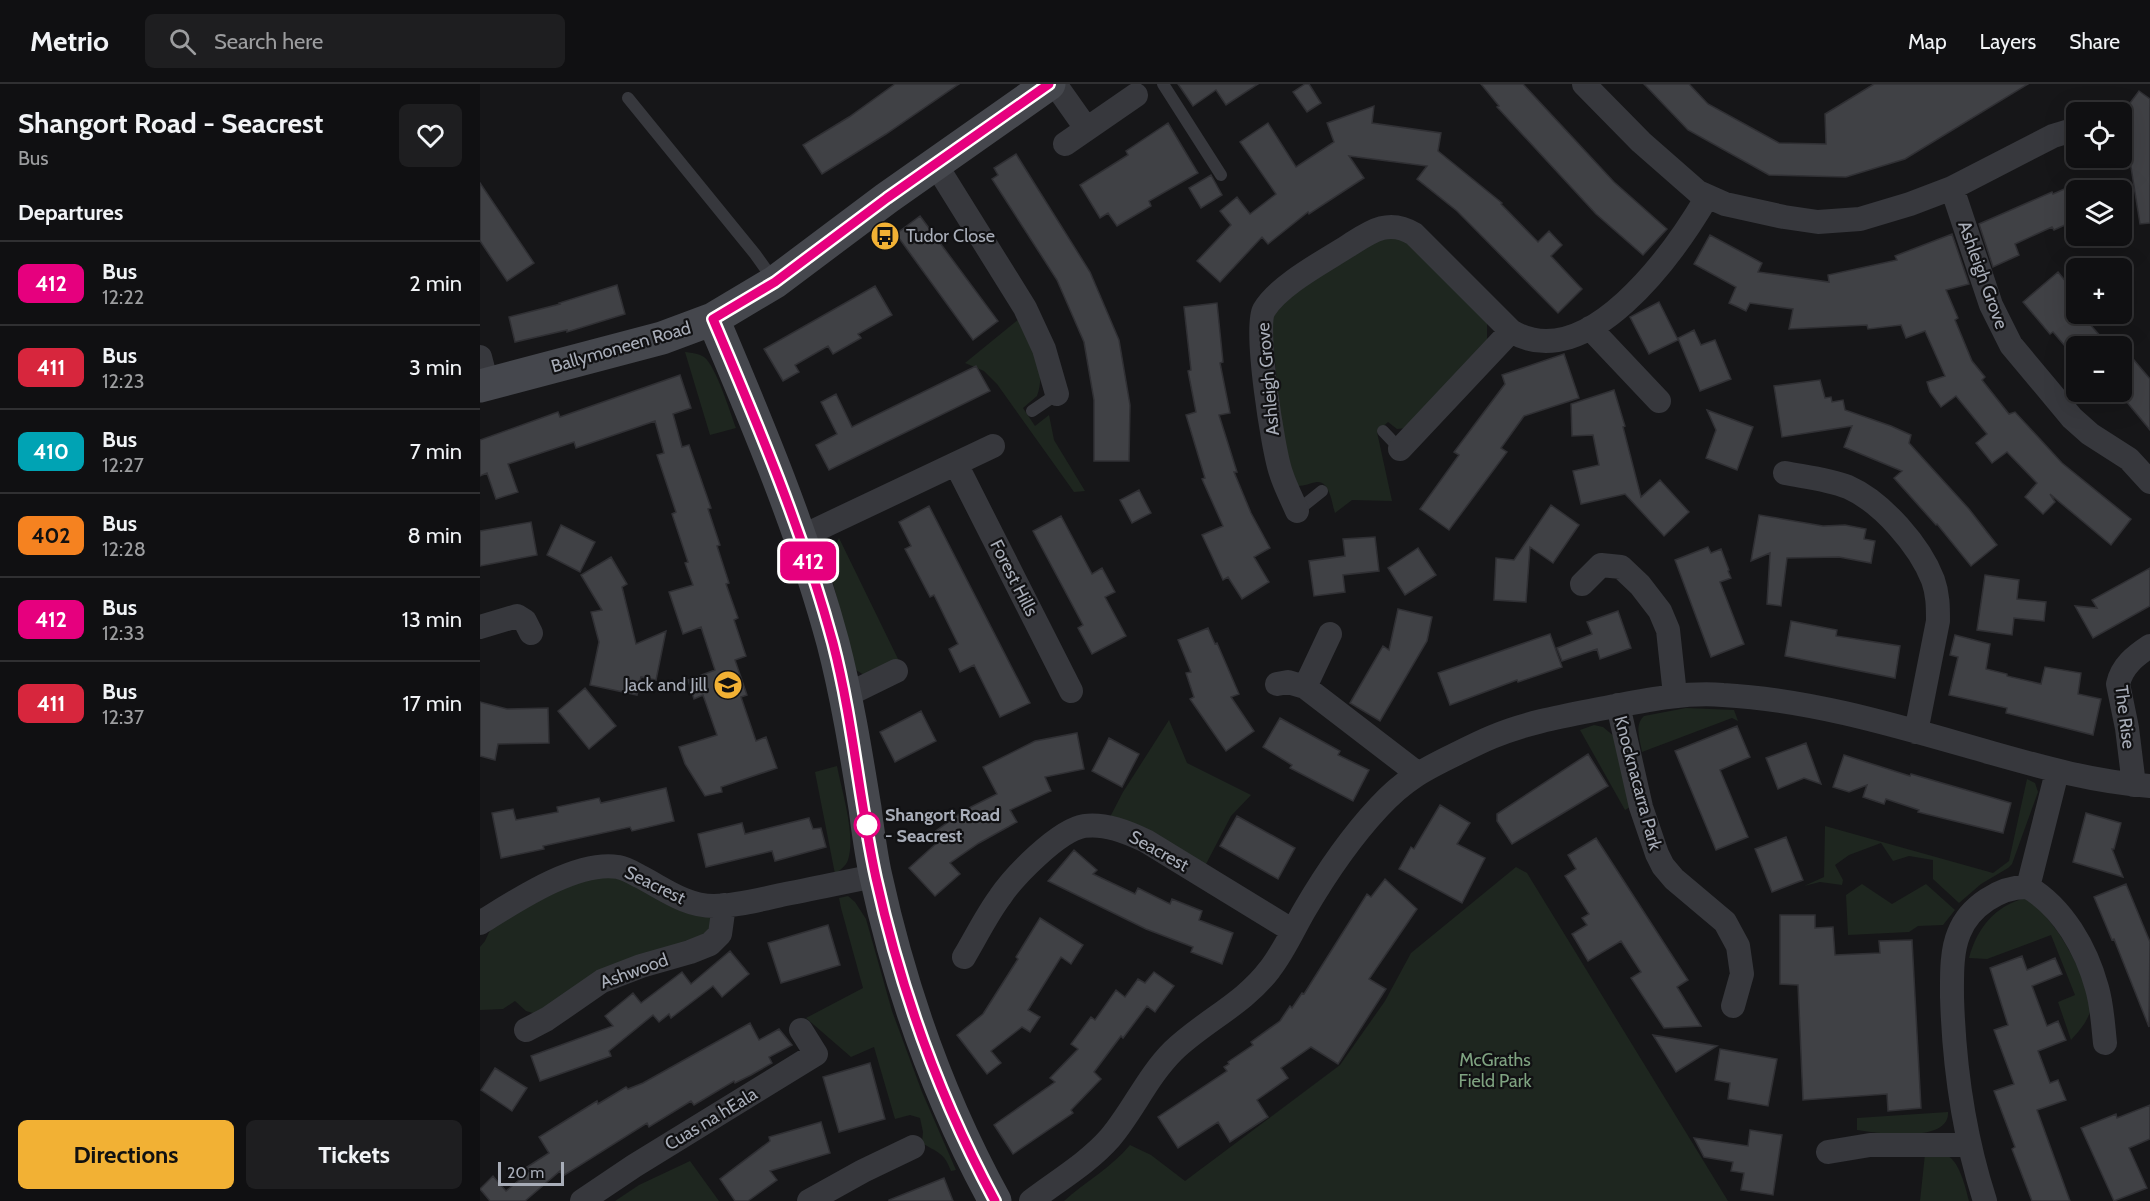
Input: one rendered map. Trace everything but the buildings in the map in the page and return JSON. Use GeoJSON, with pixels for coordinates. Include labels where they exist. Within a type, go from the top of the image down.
{"type":"FeatureCollection","features":[{"type":"Feature","properties":{"kind":"street","name":"Ballymoneen Road"},"geometry":{"type":"LineString","coordinates":[[482,376],[662,338],[713,319],[775,282],[1049,84]]}},
{"type":"Feature","properties":{"kind":"street"},"geometry":{"type":"LineString","coordinates":[[1055,84],[1086,128]]}},
{"type":"Feature","properties":{"kind":"street"},"geometry":{"type":"LineString","coordinates":[[1584,84],[1671,170],[1689,186],[1707,197],[1725,204],[1784,217],[1833,222],[1880,214],[1952,188],[2053,136],[2066,132]]}},
{"type":"Feature","properties":{"kind":"street"},"geometry":{"type":"LineString","coordinates":[[1065,144],[1131,95]]}},
{"type":"Feature","properties":{"kind":"street"},"geometry":{"type":"LineString","coordinates":[[936,165],[1025,308],[1044,349],[1057,394]]}},
{"type":"Feature","properties":{"kind":"street","name":"Ashleigh Grove"},"geometry":{"type":"LineString","coordinates":[[1952,188],[1991,304],[2011,345],[2072,418],[2090,434],[2129,459],[2150,482]]}},
{"type":"Feature","properties":{"kind":"street","name":"Ashleigh Grove"},"geometry":{"type":"LineString","coordinates":[[1297,511],[1280,472],[1261,334],[1263,311],[1289,284],[1374,230],[1399,226],[1414,234],[1511,331],[1529,341],[1547,342],[1590,328],[1617,309],[1645,283],[1681,239],[1707,197]]}},
{"type":"Feature","properties":{"kind":"street"},"geometry":{"type":"LineString","coordinates":[[713,319],[801,537],[833,644],[845,696],[875,876],[894,951],[921,1036],[943,1095],[973,1162],[994,1201]]}},
{"type":"Feature","properties":{"kind":"street"},"geometry":{"type":"LineString","coordinates":[[1590,328],[1659,401]]}},
{"type":"Feature","properties":{"kind":"street"},"geometry":{"type":"LineString","coordinates":[[1392,440],[1511,331]]}},
{"type":"Feature","properties":{"kind":"street"},"geometry":{"type":"LineString","coordinates":[[801,537],[993,446]]}},
{"type":"Feature","properties":{"kind":"street","name":"Forest Hills"},"geometry":{"type":"LineString","coordinates":[[956,464],[1071,692]]}},
{"type":"Feature","properties":{"kind":"street"},"geometry":{"type":"LineString","coordinates":[[1785,473],[1834,482],[1872,501],[1900,529],[1932,579],[1938,606],[1938,621],[1916,732]]}},
{"type":"Feature","properties":{"kind":"street"},"geometry":{"type":"LineString","coordinates":[[1582,584],[1601,565],[1621,567],[1640,585],[1660,611],[1668,630],[1675,695]]}},
{"type":"Feature","properties":{"kind":"street"},"geometry":{"type":"LineString","coordinates":[[480,627],[517,616],[525,621],[531,633]]}},
{"type":"Feature","properties":{"kind":"street"},"geometry":{"type":"LineString","coordinates":[[1305,687],[1330,634]]}},
{"type":"Feature","properties":{"kind":"street","name":"The Rise"},"geometry":{"type":"LineString","coordinates":[[2142,785],[2118,684],[2132,658],[2150,646]]}},
{"type":"Feature","properties":{"kind":"street"},"geometry":{"type":"LineString","coordinates":[[845,696],[896,671]]}},
{"type":"Feature","properties":{"kind":"street"},"geometry":{"type":"LineString","coordinates":[[1031,1201],[1101,1148],[1123,1121],[1163,1062],[1180,1045],[1257,985],[1283,951],[1317,890],[1359,831],[1380,805],[1417,773],[1305,687],[1288,682],[1277,684]]}},
{"type":"Feature","properties":{"kind":"street","name":"Knocknacarra Park"},"geometry":{"type":"LineString","coordinates":[[1417,773],[1493,736],[1547,719],[1675,695],[1719,694],[1794,702],[1841,712],[2057,772],[2111,783],[2142,785]]}},
{"type":"Feature","properties":{"kind":"street","name":"Knocknacarra Park"},"geometry":{"type":"LineString","coordinates":[[1618,705],[1641,807],[1657,854],[1674,879],[1725,922],[1738,946],[1742,974],[1733,1005]]}},
{"type":"Feature","properties":{"kind":"street"},"geometry":{"type":"LineString","coordinates":[[2028,887],[2057,772]]}},
{"type":"Feature","properties":{"kind":"street","name":"Seacrest"},"geometry":{"type":"LineString","coordinates":[[964,957],[1001,894],[1061,835],[1084,826],[1099,825],[1146,841],[1293,931]]}},
{"type":"Feature","properties":{"kind":"street","name":"Seacrest"},"geometry":{"type":"LineString","coordinates":[[480,923],[535,890],[587,870],[608,866],[625,869],[686,901],[700,905],[750,902],[875,876]]}},
{"type":"Feature","properties":{"kind":"street"},"geometry":{"type":"LineString","coordinates":[[1985,1201],[1969,1145],[1959,1081],[1952,983],[1956,945],[1962,926],[1984,901],[2011,888],[2028,887],[2065,921],[2083,950],[2098,989],[2105,1043]]}},
{"type":"Feature","properties":{"kind":"street","name":"Ashwood"},"geometry":{"type":"LineString","coordinates":[[526,1030],[547,1019],[602,981],[640,966],[710,944],[720,934],[724,905]]}},
{"type":"Feature","properties":{"kind":"street","name":"Cuas na hEala"},"geometry":{"type":"LineString","coordinates":[[582,1201],[653,1154],[816,1054],[801,1030]]}},
{"type":"Feature","properties":{"kind":"street"},"geometry":{"type":"LineString","coordinates":[[1828,1152],[1870,1145],[1969,1145]]}},
{"type":"Feature","properties":{"kind":"street"},"geometry":{"type":"LineString","coordinates":[[809,1201],[913,1146]]}},
{"type":"Feature","properties":{"kind":"lane"},"geometry":{"type":"LineString","coordinates":[[1163,84],[1221,176]]}},
{"type":"Feature","properties":{"kind":"lane"},"geometry":{"type":"LineString","coordinates":[[628,98],[775,282]]}},
{"type":"Feature","properties":{"kind":"lane"},"geometry":{"type":"LineString","coordinates":[[1032,411],[1057,394]]}},
{"type":"Feature","properties":{"kind":"lane","name":"Ashleigh Grove"},"geometry":{"type":"LineString","coordinates":[[1297,511],[1322,491]]}},
{"type":"Feature","properties":{"kind":"green space"},"geometry":{"type":"Polygon","coordinates":[[[1398,238],[1405,240],[1487,321],[1487,343],[1407,428],[1397,429],[1388,422],[1377,432],[1392,501],[1352,500],[1335,513],[1325,485],[1317,482],[1298,486],[1293,482],[1282,431],[1272,332],[1273,316],[1288,297],[1377,240],[1398,238]]]}},
{"type":"Feature","properties":{"kind":"green space"},"geometry":{"type":"Polygon","coordinates":[[[1019,319],[1037,356],[1040,376],[1037,396],[1023,408],[1035,426],[1049,415],[1054,440],[1085,491],[1074,492],[997,384],[984,371],[965,363],[1019,319]]]}},
{"type":"Feature","properties":{"kind":"green space"},"geometry":{"type":"Polygon","coordinates":[[[685,352],[704,357],[709,362],[718,379],[736,428],[710,435],[685,352]]]}},
{"type":"Feature","properties":{"kind":"green space"},"geometry":{"type":"Polygon","coordinates":[[[839,538],[899,661],[864,675],[856,670],[829,568],[829,557],[839,538]]]}},
{"type":"Feature","properties":{"kind":"green space"},"geometry":{"type":"Polygon","coordinates":[[[1686,708],[1734,710],[1738,721],[1732,718],[1642,752],[1638,728],[1644,716],[1686,708]]]}},
{"type":"Feature","properties":{"kind":"green space"},"geometry":{"type":"Polygon","coordinates":[[[1169,720],[1187,763],[1251,795],[1231,816],[1205,866],[1109,819],[1123,792],[1169,720]]]}},
{"type":"Feature","properties":{"kind":"green space"},"geometry":{"type":"Polygon","coordinates":[[[1594,725],[1603,727],[1615,737],[1632,806],[1625,810],[1580,730],[1594,725]]]}},
{"type":"Feature","properties":{"kind":"green space"},"geometry":{"type":"Polygon","coordinates":[[[837,766],[847,813],[850,850],[847,862],[835,874],[815,772],[837,766]]]}},
{"type":"Feature","properties":{"kind":"green space"},"geometry":{"type":"Polygon","coordinates":[[[2027,779],[2035,783],[2038,792],[2012,864],[1981,884],[1959,903],[1933,879],[1933,860],[1909,856],[1893,861],[1881,843],[1849,855],[1835,865],[1843,880],[1842,885],[1820,882],[1804,886],[1824,877],[1825,826],[1993,873],[2009,861],[2027,779]]]}},
{"type":"Feature","properties":{"kind":"green space","name":"McGraths Field Park"},"geometry":{"type":"Polygon","coordinates":[[[1516,867],[1527,873],[1728,1201],[1064,1201],[1130,1145],[1151,1155],[1185,1181],[1340,1065],[1385,1001],[1411,953],[1516,867]]]}},
{"type":"Feature","properties":{"kind":"green space"},"geometry":{"type":"Polygon","coordinates":[[[611,875],[710,914],[712,930],[536,1014],[526,1011],[515,1001],[503,1009],[480,1010],[480,947],[492,926],[573,883],[611,875]]]}},
{"type":"Feature","properties":{"kind":"green space"},"geometry":{"type":"Polygon","coordinates":[[[1862,884],[1892,904],[1926,884],[1955,910],[1943,925],[1918,926],[1909,932],[1848,935],[1846,895],[1862,884]]]}},
{"type":"Feature","properties":{"kind":"green space"},"geometry":{"type":"Polygon","coordinates":[[[848,896],[855,902],[866,919],[892,1011],[922,1092],[956,1170],[951,1171],[943,1156],[922,1143],[923,1132],[920,1118],[910,1115],[895,1119],[874,1047],[851,1057],[806,1018],[863,988],[839,898],[848,896]]]}},
{"type":"Feature","properties":{"kind":"green space"},"geometry":{"type":"Polygon","coordinates":[[[2030,898],[2060,935],[2090,996],[2091,1005],[2088,1017],[2071,1040],[2058,1002],[2075,995],[2051,935],[1987,959],[1969,958],[1977,937],[1989,920],[2005,907],[2030,898]]]}},
{"type":"Feature","properties":{"kind":"green space"},"geometry":{"type":"Polygon","coordinates":[[[1948,1112],[1945,1122],[1937,1129],[1925,1133],[1895,1134],[1857,1130],[1857,1118],[1948,1112]]]}},
{"type":"Feature","properties":{"kind":"green space"},"geometry":{"type":"Polygon","coordinates":[[[1925,1154],[1943,1154],[1950,1157],[1958,1168],[1969,1201],[1920,1201],[1925,1154]]]}},
{"type":"Feature","properties":{"kind":"green space"},"geometry":{"type":"Polygon","coordinates":[[[690,1161],[719,1201],[615,1201],[639,1185],[690,1161]]]}},
{"type":"Feature","properties":{"kind":"bus line","name":"412"},"geometry":{"type":"LineString","coordinates":[[995,1201],[973,1162],[943,1095],[910,1003],[875,876],[844,692],[817,588],[801,537],[713,319],[775,282],[887,198],[1049,84]]}},
{"type":"Feature","properties":{"kind":"place","name":"Tudor Close"},"geometry":{"type":"Point","coordinates":[885,236]}},
{"type":"Feature","properties":{"kind":"place","name":"Jack and Jill"},"geometry":{"type":"Point","coordinates":[728,685]}},
{"type":"Feature","properties":{"kind":"place","name":"Shangort Road - Seacrest"},"geometry":{"type":"Point","coordinates":[867,825]}}]}
